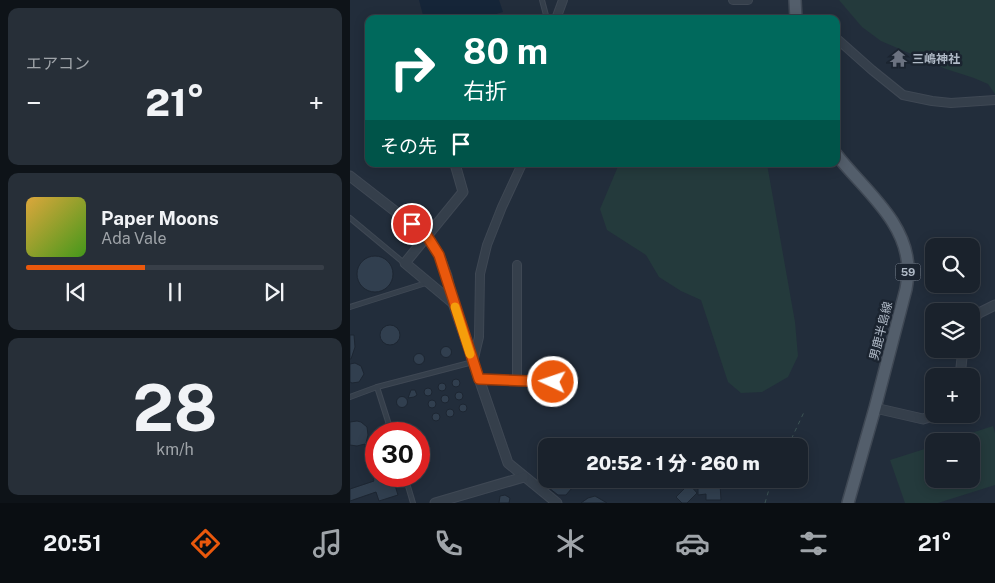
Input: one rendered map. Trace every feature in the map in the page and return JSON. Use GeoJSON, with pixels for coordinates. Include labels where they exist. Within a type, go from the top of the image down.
{"type":"FeatureCollection","features":[{"type":"Feature","properties":{"kind":"main road"},"geometry":{"type":"LineString","coordinates":[[795,0],[795,15]]}},
{"type":"Feature","properties":{"kind":"main road","name":"男鹿半島線"},"geometry":{"type":"LineString","coordinates":[[840,159],[892,220],[906,252],[908,269],[906,289],[876,408],[848,503]]}},
{"type":"Feature","properties":{"kind":"street"},"geometry":{"type":"LineString","coordinates":[[557,15],[563,0]]}},
{"type":"Feature","properties":{"kind":"street"},"geometry":{"type":"LineString","coordinates":[[733,0],[748,0]]}},
{"type":"Feature","properties":{"kind":"street"},"geometry":{"type":"LineString","coordinates":[[840,42],[903,94],[932,101],[952,103],[995,100]]}},
{"type":"Feature","properties":{"kind":"street"},"geometry":{"type":"LineString","coordinates":[[453,303],[405,264],[463,192],[456,167]]}},
{"type":"Feature","properties":{"kind":"street"},"geometry":{"type":"LineString","coordinates":[[473,362],[479,337],[480,274],[487,245],[521,167]]}},
{"type":"Feature","properties":{"kind":"street"},"geometry":{"type":"LineString","coordinates":[[350,176],[427,236],[439,255],[447,276],[453,303],[508,463],[557,503]]}},
{"type":"Feature","properties":{"kind":"street"},"geometry":{"type":"LineString","coordinates":[[517,265],[517,380]]}},
{"type":"Feature","properties":{"kind":"street"},"geometry":{"type":"LineString","coordinates":[[980,312],[995,305]]}},
{"type":"Feature","properties":{"kind":"street"},"geometry":{"type":"LineString","coordinates":[[479,379],[553,382]]}},
{"type":"Feature","properties":{"kind":"street"},"geometry":{"type":"LineString","coordinates":[[876,408],[925,418]]}},
{"type":"Feature","properties":{"kind":"street"},"geometry":{"type":"LineString","coordinates":[[435,503],[524,477]]}},
{"type":"Feature","properties":{"kind":"lane"},"geometry":{"type":"LineString","coordinates":[[542,0],[546,15]]}},
{"type":"Feature","properties":{"kind":"lane"},"geometry":{"type":"LineString","coordinates":[[350,218],[405,264]]}},
{"type":"Feature","properties":{"kind":"lane"},"geometry":{"type":"LineString","coordinates":[[350,307],[428,282]]}},
{"type":"Feature","properties":{"kind":"lane"},"geometry":{"type":"LineString","coordinates":[[350,397],[377,387],[473,362]]}},
{"type":"Feature","properties":{"kind":"lane"},"geometry":{"type":"LineString","coordinates":[[377,387],[388,422]]}},
{"type":"Feature","properties":{"kind":"lane"},"geometry":{"type":"LineString","coordinates":[[408,487],[413,503]]}},
{"type":"Feature","properties":{"kind":"path"},"geometry":{"type":"LineString","coordinates":[[792,438],[805,410]]}},
{"type":"Feature","properties":{"kind":"path"},"geometry":{"type":"LineString","coordinates":[[765,503],[769,488]]}},
{"type":"Feature","properties":{"kind":"green space"},"geometry":{"type":"Polygon","coordinates":[[[839,0],[995,0],[995,94],[988,84],[946,69],[881,41],[862,27],[839,0]]]}},
{"type":"Feature","properties":{"kind":"green space"},"geometry":{"type":"Polygon","coordinates":[[[618,167],[768,167],[795,322],[798,356],[788,377],[762,392],[741,393],[728,382],[701,300],[681,291],[659,277],[646,255],[607,230],[600,209],[618,167]]]}},
{"type":"Feature","properties":{"kind":"green space"},"geometry":{"type":"Polygon","coordinates":[[[993,426],[995,433],[995,485],[938,503],[905,503],[890,460],[925,449],[925,488],[980,488],[980,433],[972,433],[993,426]]]}},
{"type":"Feature","properties":{"kind":"water"},"geometry":{"type":"Polygon","coordinates":[[[419,0],[499,0],[503,12],[493,15],[423,15],[419,0]]]}},
{"type":"Feature","properties":{"kind":"building"},"geometry":{"type":"Polygon","coordinates":[[[375,256],[387,262],[393,274],[387,286],[375,292],[363,286],[357,274],[363,262],[375,256]]]}},
{"type":"Feature","properties":{"kind":"building"},"geometry":{"type":"Polygon","coordinates":[[[390,325],[397,328],[400,335],[397,342],[390,345],[383,342],[380,335],[383,328],[390,325]]]}},
{"type":"Feature","properties":{"kind":"building"},"geometry":{"type":"Polygon","coordinates":[[[350,335],[354,335],[355,347],[351,359],[350,359],[350,335]]]}},
{"type":"Feature","properties":{"kind":"building"},"geometry":{"type":"Polygon","coordinates":[[[446,346],[452,352],[446,358],[440,352],[446,346]]]}},
{"type":"Feature","properties":{"kind":"building"},"geometry":{"type":"Polygon","coordinates":[[[419,353],[425,359],[419,365],[413,359],[419,353]]]}},
{"type":"Feature","properties":{"kind":"building"},"geometry":{"type":"Polygon","coordinates":[[[355,363],[361,366],[364,374],[359,382],[352,383],[350,382],[350,364],[355,363]]]}},
{"type":"Feature","properties":{"kind":"building"},"geometry":{"type":"Polygon","coordinates":[[[456,379],[460,383],[456,387],[452,383],[456,379]]]}},
{"type":"Feature","properties":{"kind":"building"},"geometry":{"type":"Polygon","coordinates":[[[442,383],[446,387],[442,391],[438,387],[442,383]]]}},
{"type":"Feature","properties":{"kind":"building"},"geometry":{"type":"Polygon","coordinates":[[[428,388],[432,392],[428,396],[424,392],[428,388]]]}},
{"type":"Feature","properties":{"kind":"building"},"geometry":{"type":"Polygon","coordinates":[[[411,390],[415,390],[417,395],[408,398],[411,390]]]}},
{"type":"Feature","properties":{"kind":"building"},"geometry":{"type":"Polygon","coordinates":[[[459,392],[463,396],[459,400],[455,396],[459,392]]]}},
{"type":"Feature","properties":{"kind":"building"},"geometry":{"type":"Polygon","coordinates":[[[445,395],[449,399],[445,403],[441,399],[445,395]]]}},
{"type":"Feature","properties":{"kind":"building"},"geometry":{"type":"Polygon","coordinates":[[[402,396],[408,402],[402,408],[396,402],[402,396]]]}},
{"type":"Feature","properties":{"kind":"building"},"geometry":{"type":"Polygon","coordinates":[[[432,400],[436,404],[432,408],[428,404],[432,400]]]}},
{"type":"Feature","properties":{"kind":"building"},"geometry":{"type":"Polygon","coordinates":[[[463,404],[467,408],[463,412],[459,408],[463,404]]]}},
{"type":"Feature","properties":{"kind":"building"},"geometry":{"type":"Polygon","coordinates":[[[450,409],[454,413],[450,417],[446,413],[450,409]]]}},
{"type":"Feature","properties":{"kind":"building"},"geometry":{"type":"Polygon","coordinates":[[[436,413],[440,417],[436,421],[432,417],[436,413]]]}},
{"type":"Feature","properties":{"kind":"building"},"geometry":{"type":"Polygon","coordinates":[[[357,421],[365,425],[365,444],[350,445],[350,422],[357,421]]]}},
{"type":"Feature","properties":{"kind":"building"},"geometry":{"type":"Polygon","coordinates":[[[365,484],[365,487],[395,487],[398,495],[379,501],[376,492],[350,501],[350,489],[365,484]]]}},
{"type":"Feature","properties":{"kind":"building"},"geometry":{"type":"Polygon","coordinates":[[[549,488],[572,488],[566,495],[558,495],[549,488]]]}},
{"type":"Feature","properties":{"kind":"building"},"geometry":{"type":"Polygon","coordinates":[[[685,488],[693,488],[697,493],[687,503],[682,503],[676,497],[685,488]]]}},
{"type":"Feature","properties":{"kind":"building"},"geometry":{"type":"Polygon","coordinates":[[[698,488],[720,488],[721,500],[706,500],[706,494],[698,495],[698,488]]]}},
{"type":"Feature","properties":{"kind":"building"},"geometry":{"type":"Polygon","coordinates":[[[505,495],[510,498],[509,503],[499,503],[500,496],[505,495]]]}},
{"type":"Feature","properties":{"kind":"building"},"geometry":{"type":"Polygon","coordinates":[[[595,496],[607,503],[581,503],[588,498],[595,496]]]}},
{"type":"Feature","properties":{"kind":"slow traffic"},"geometry":{"type":"LineString","coordinates":[[455,307],[470,354]]}},
{"type":"Feature","properties":{"kind":"place","name":"三嶋神社"},"geometry":{"type":"Point","coordinates":[898,59]}},
{"type":"Feature","properties":{"kind":"route"},"geometry":{"type":"LineString","coordinates":[[412,224],[427,236],[439,255],[479,379],[553,382]]}}]}
